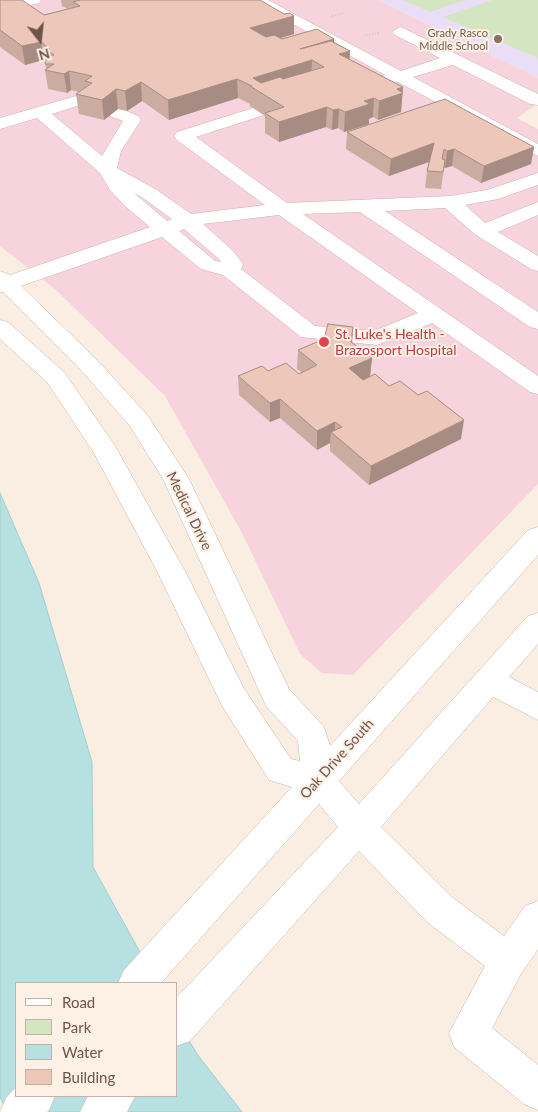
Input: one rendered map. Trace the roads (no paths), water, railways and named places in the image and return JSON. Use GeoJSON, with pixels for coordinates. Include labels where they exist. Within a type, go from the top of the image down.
{"type":"FeatureCollection","features":[{"type":"Feature","properties":{"kind":"street"},"geometry":{"type":"LineString","coordinates":[[0,8],[34,0]]}},
{"type":"Feature","properties":{"kind":"street"},"geometry":{"type":"LineString","coordinates":[[257,0],[538,151]]}},
{"type":"Feature","properties":{"kind":"street"},"geometry":{"type":"LineString","coordinates":[[400,32],[536,100]]}},
{"type":"Feature","properties":{"kind":"street"},"geometry":{"type":"LineString","coordinates":[[338,96],[454,59]]}},
{"type":"Feature","properties":{"kind":"street"},"geometry":{"type":"LineString","coordinates":[[0,115],[76,102],[95,104],[132,120],[130,127],[112,152],[107,170],[117,186],[164,230],[208,265],[230,271],[309,332],[377,338],[434,314]]}},
{"type":"Feature","properties":{"kind":"street"},"geometry":{"type":"LineString","coordinates":[[312,105],[288,102],[184,136],[284,209],[538,387]]}},
{"type":"Feature","properties":{"kind":"street"},"geometry":{"type":"LineString","coordinates":[[0,124],[35,110]]}},
{"type":"Feature","properties":{"kind":"street"},"geometry":{"type":"LineString","coordinates":[[35,110],[107,170],[131,182],[187,221],[226,255],[233,264],[230,271]]}},
{"type":"Feature","properties":{"kind":"street"},"geometry":{"type":"LineString","coordinates":[[3,282],[187,221],[284,209],[450,202],[491,195],[538,179]]}},
{"type":"Feature","properties":{"kind":"street"},"geometry":{"type":"LineString","coordinates":[[450,202],[483,230],[538,265]]}},
{"type":"Feature","properties":{"kind":"street"},"geometry":{"type":"LineString","coordinates":[[365,206],[538,322]]}},
{"type":"Feature","properties":{"kind":"street"},"geometry":{"type":"LineString","coordinates":[[483,230],[534,214]]}},
{"type":"Feature","properties":{"kind":"street","name":"Medical Drive"},"geometry":{"type":"LineString","coordinates":[[3,282],[89,365],[139,421],[176,479],[277,697],[313,736],[319,780]]}},
{"type":"Feature","properties":{"kind":"street"},"geometry":{"type":"LineString","coordinates":[[0,327],[56,377],[106,452],[172,573],[232,695],[280,770],[319,780],[359,828],[440,910],[508,961]]}},
{"type":"Feature","properties":{"kind":"street","name":"Oak Drive South"},"geometry":{"type":"LineString","coordinates":[[138,982],[538,537]]}},
{"type":"Feature","properties":{"kind":"street"},"geometry":{"type":"LineString","coordinates":[[178,1025],[314,874],[359,828],[490,681],[538,624]]}},
{"type":"Feature","properties":{"kind":"street"},"geometry":{"type":"LineString","coordinates":[[490,681],[538,707]]}},
{"type":"Feature","properties":{"kind":"street"},"geometry":{"type":"LineString","coordinates":[[538,918],[508,961],[468,1033],[538,1090]]}},
{"type":"Feature","properties":{"kind":"street"},"geometry":{"type":"LineString","coordinates":[[20,1112],[34,1097]]}},
{"type":"Feature","properties":{"kind":"street"},"geometry":{"type":"LineString","coordinates":[[100,1112],[114,1097]]}},
{"type":"Feature","properties":{"kind":"water"},"geometry":{"type":"Polygon","coordinates":[[[0,493],[39,583],[92,762],[93,867],[156,982],[15,982],[15,1097],[178,1097],[178,1021],[197,1054],[242,1112],[7,1112],[0,1097],[0,493]]]}},
{"type":"Feature","properties":{"kind":"place","name":"Grady Rasco Middle School"},"geometry":{"type":"Point","coordinates":[498,39]}},
{"type":"Feature","properties":{"kind":"place","name":"St. Luke's Health - Brazosport Hospital"},"geometry":{"type":"Point","coordinates":[324,342]}}]}
